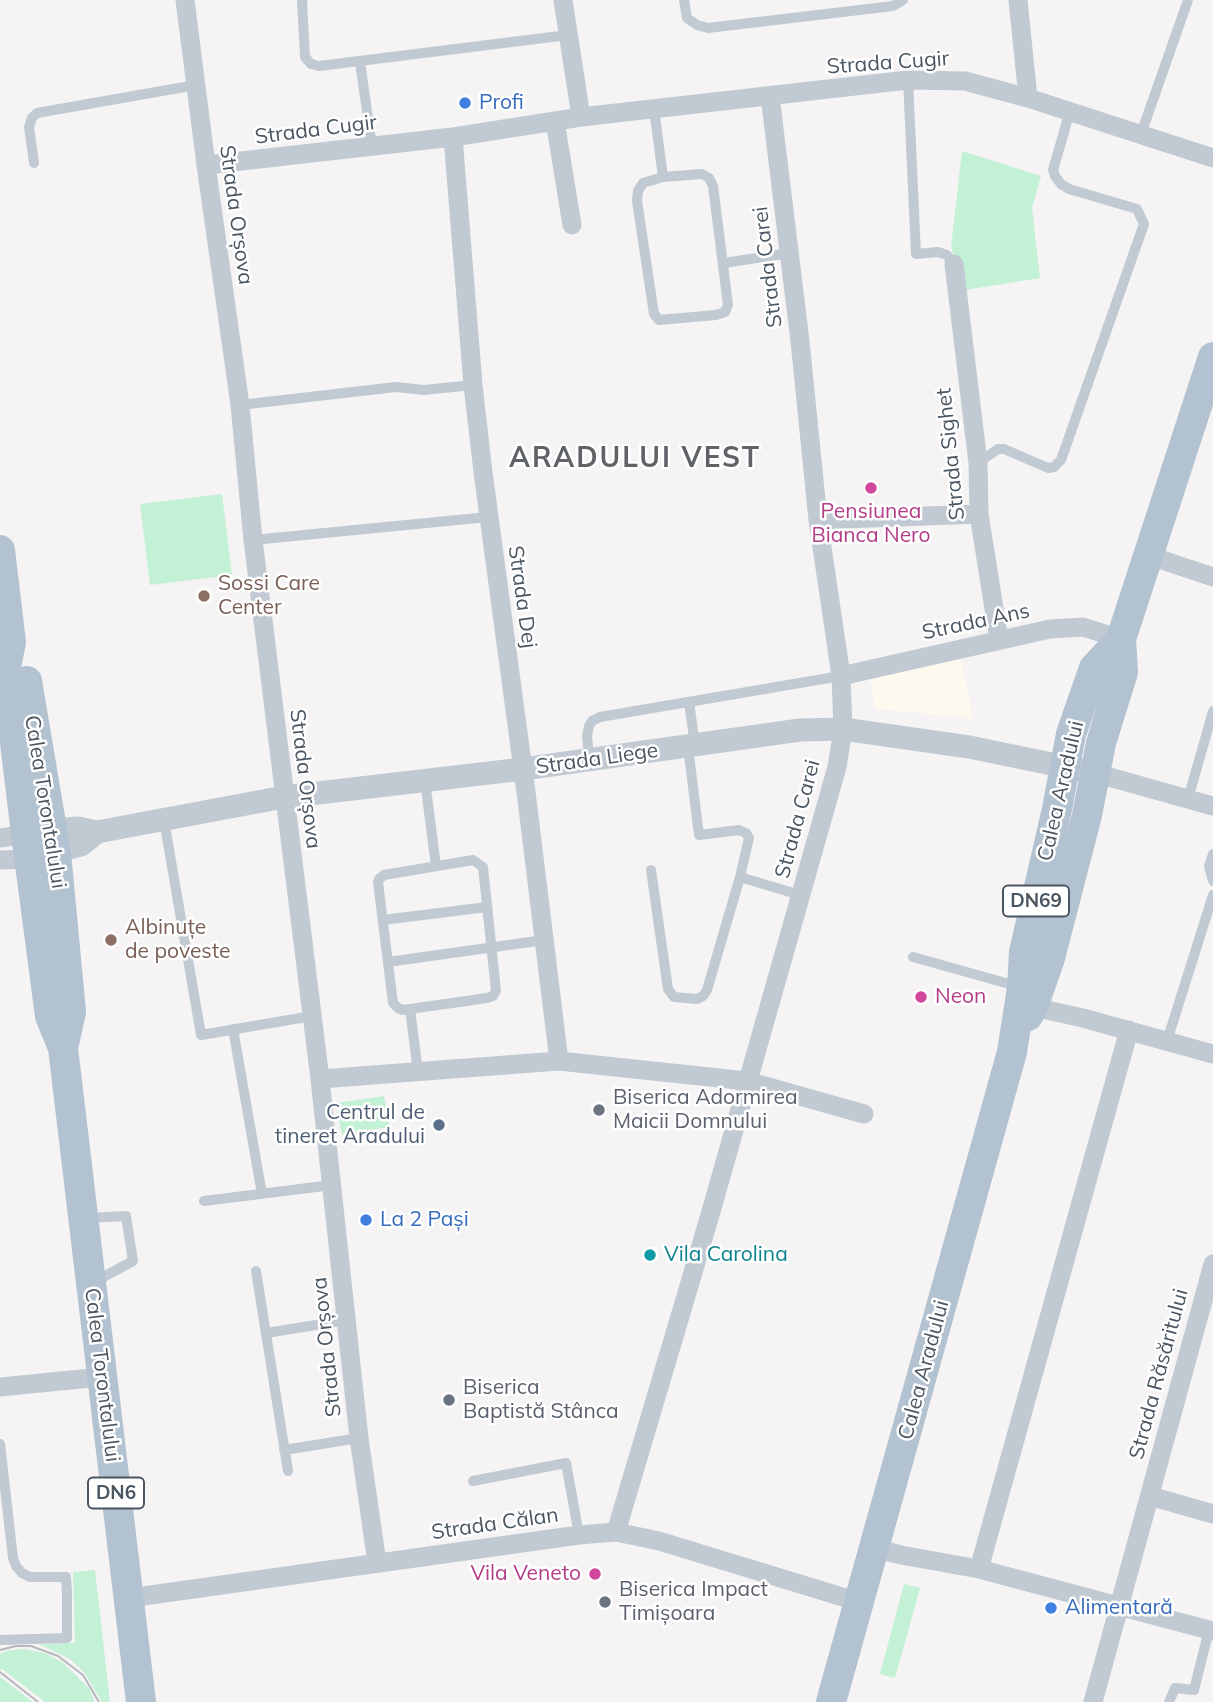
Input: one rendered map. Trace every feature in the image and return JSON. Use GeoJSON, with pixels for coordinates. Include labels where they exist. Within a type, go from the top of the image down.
{"type":"FeatureCollection","features":[{"type":"Feature","properties":{"kind":"main road","name":"Calea Aradului"},"geometry":{"type":"LineString","coordinates":[[831,1702],[1015,1037],[1028,997],[1062,914],[1101,743],[1123,672],[1121,639],[1213,357]]}},
{"type":"Feature","properties":{"kind":"main road","name":"Calea Torontalului"},"geometry":{"type":"LineString","coordinates":[[0,550],[11,642],[6,667],[5,710],[50,1016],[64,1048],[141,1702]]}},
{"type":"Feature","properties":{"kind":"main road","name":"Calea Aradului"},"geometry":{"type":"LineString","coordinates":[[1028,997],[1024,952],[1071,734],[1094,668],[1121,639]]}},
{"type":"Feature","properties":{"kind":"main road","name":"Calea Torontalului"},"geometry":{"type":"LineString","coordinates":[[11,642],[24,664],[27,846]]}},
{"type":"Feature","properties":{"kind":"street","name":"Strada Orșova"},"geometry":{"type":"LineString","coordinates":[[186,0],[205,165],[240,405],[253,540],[320,1079],[359,1438],[377,1563]]}},
{"type":"Feature","properties":{"kind":"street"},"geometry":{"type":"LineString","coordinates":[[563,0],[581,117]]}},
{"type":"Feature","properties":{"kind":"street"},"geometry":{"type":"LineString","coordinates":[[1018,0],[1028,98]]}},
{"type":"Feature","properties":{"kind":"street","name":"Strada Cugir"},"geometry":{"type":"LineString","coordinates":[[205,165],[453,137],[581,117],[908,80],[965,81],[1070,111],[1213,158]]}},
{"type":"Feature","properties":{"kind":"street","name":"Strada Carei"},"geometry":{"type":"LineString","coordinates":[[617,1532],[707,1228],[837,767],[843,729],[841,676],[818,520],[770,96]]}},
{"type":"Feature","properties":{"kind":"street"},"geometry":{"type":"LineString","coordinates":[[555,121],[572,225]]}},
{"type":"Feature","properties":{"kind":"street","name":"Strada Dej"},"geometry":{"type":"LineString","coordinates":[[453,137],[488,517],[559,1061]]}},
{"type":"Feature","properties":{"kind":"street","name":"Strada Sighet"},"geometry":{"type":"LineString","coordinates":[[954,264],[978,463],[979,514],[999,640]]}},
{"type":"Feature","properties":{"kind":"street"},"geometry":{"type":"LineString","coordinates":[[818,520],[979,514]]}},
{"type":"Feature","properties":{"kind":"street"},"geometry":{"type":"LineString","coordinates":[[1147,555],[1213,577]]}},
{"type":"Feature","properties":{"kind":"street","name":"Strada Ans"},"geometry":{"type":"LineString","coordinates":[[841,676],[1069,626],[1083,627],[1121,639]]}},
{"type":"Feature","properties":{"kind":"street","name":"Strada Liege"},"geometry":{"type":"LineString","coordinates":[[27,846],[81,845],[97,832],[284,797],[523,769],[800,730],[843,729],[969,747],[1096,774]]}},
{"type":"Feature","properties":{"kind":"street"},"geometry":{"type":"LineString","coordinates":[[1096,774],[1213,806]]}},
{"type":"Feature","properties":{"kind":"street"},"geometry":{"type":"LineString","coordinates":[[1028,997],[1213,1054]]}},
{"type":"Feature","properties":{"kind":"street"},"geometry":{"type":"LineString","coordinates":[[979,1569],[1129,1030]]}},
{"type":"Feature","properties":{"kind":"street"},"geometry":{"type":"LineString","coordinates":[[320,1079],[559,1061],[747,1081],[864,1114]]}},
{"type":"Feature","properties":{"kind":"street","name":"Strada Răsăritului"},"geometry":{"type":"LineString","coordinates":[[1093,1702],[1150,1496],[1205,1327],[1213,1264]]}},
{"type":"Feature","properties":{"kind":"street"},"geometry":{"type":"LineString","coordinates":[[0,1387],[102,1377]]}},
{"type":"Feature","properties":{"kind":"street"},"geometry":{"type":"LineString","coordinates":[[1150,1496],[1213,1514]]}},
{"type":"Feature","properties":{"kind":"street","name":"Strada Călan"},"geometry":{"type":"LineString","coordinates":[[129,1598],[579,1535],[617,1532],[659,1541],[859,1602]]}},
{"type":"Feature","properties":{"kind":"street"},"geometry":{"type":"LineString","coordinates":[[874,1548],[979,1569],[1211,1631]]}},
{"type":"Feature","properties":{"kind":"lane"},"geometry":{"type":"LineString","coordinates":[[302,0],[305,57],[311,64],[319,66],[568,35]]}},
{"type":"Feature","properties":{"kind":"lane"},"geometry":{"type":"LineString","coordinates":[[684,0],[687,18],[696,25],[708,28],[893,6],[903,0]]}},
{"type":"Feature","properties":{"kind":"lane"},"geometry":{"type":"LineString","coordinates":[[1140,134],[1188,0]]}},
{"type":"Feature","properties":{"kind":"lane"},"geometry":{"type":"LineString","coordinates":[[360,62],[372,146]]}},
{"type":"Feature","properties":{"kind":"lane"},"geometry":{"type":"LineString","coordinates":[[908,80],[916,254],[947,255],[954,264]]}},
{"type":"Feature","properties":{"kind":"lane"},"geometry":{"type":"LineString","coordinates":[[34,163],[29,127],[37,113],[196,85]]}},
{"type":"Feature","properties":{"kind":"lane"},"geometry":{"type":"LineString","coordinates":[[654,109],[663,177]]}},
{"type":"Feature","properties":{"kind":"lane"},"geometry":{"type":"LineString","coordinates":[[978,463],[998,449],[1004,449],[1048,468],[1054,467],[1061,460],[1144,224],[1137,209],[1069,189],[1055,176],[1053,170],[1070,111]]}},
{"type":"Feature","properties":{"kind":"lane"},"geometry":{"type":"LineString","coordinates":[[702,174],[709,178],[713,186],[728,305],[724,312],[666,321],[659,320],[653,314],[637,201],[638,191],[643,183],[663,177],[702,174]]}},
{"type":"Feature","properties":{"kind":"lane"},"geometry":{"type":"LineString","coordinates":[[724,263],[789,253]]}},
{"type":"Feature","properties":{"kind":"lane"},"geometry":{"type":"LineString","coordinates":[[240,405],[396,387],[424,390],[474,385]]}},
{"type":"Feature","properties":{"kind":"lane"},"geometry":{"type":"LineString","coordinates":[[253,540],[488,517]]}},
{"type":"Feature","properties":{"kind":"lane"},"geometry":{"type":"LineString","coordinates":[[589,760],[587,736],[592,720],[600,717],[841,676]]}},
{"type":"Feature","properties":{"kind":"lane"},"geometry":{"type":"LineString","coordinates":[[651,870],[668,989],[674,997],[688,999],[703,996],[740,877],[749,838],[739,830],[699,835],[689,702]]}},
{"type":"Feature","properties":{"kind":"lane"},"geometry":{"type":"LineString","coordinates":[[1188,799],[1212,718]]}},
{"type":"Feature","properties":{"kind":"lane"},"geometry":{"type":"LineString","coordinates":[[425,781],[436,866]]}},
{"type":"Feature","properties":{"kind":"lane"},"geometry":{"type":"LineString","coordinates":[[164,819],[201,1035],[312,1016]]}},
{"type":"Feature","properties":{"kind":"lane"},"geometry":{"type":"LineString","coordinates":[[1213,854],[1209,866],[1213,881]]}},
{"type":"Feature","properties":{"kind":"lane"},"geometry":{"type":"LineString","coordinates":[[473,860],[483,867],[496,991],[493,996],[403,1010],[393,1003],[379,879],[384,875],[436,866],[473,860]]}},
{"type":"Feature","properties":{"kind":"lane"},"geometry":{"type":"LineString","coordinates":[[740,877],[800,895]]}},
{"type":"Feature","properties":{"kind":"lane"},"geometry":{"type":"LineString","coordinates":[[1167,1041],[1213,894]]}},
{"type":"Feature","properties":{"kind":"lane"},"geometry":{"type":"LineString","coordinates":[[383,920],[487,907]]}},
{"type":"Feature","properties":{"kind":"lane"},"geometry":{"type":"LineString","coordinates":[[388,961],[544,940]]}},
{"type":"Feature","properties":{"kind":"lane"},"geometry":{"type":"LineString","coordinates":[[913,957],[1028,997]]}},
{"type":"Feature","properties":{"kind":"lane"},"geometry":{"type":"LineString","coordinates":[[410,1009],[418,1072]]}},
{"type":"Feature","properties":{"kind":"lane"},"geometry":{"type":"LineString","coordinates":[[233,1029],[262,1194]]}},
{"type":"Feature","properties":{"kind":"lane"},"geometry":{"type":"LineString","coordinates":[[204,1201],[332,1185]]}},
{"type":"Feature","properties":{"kind":"lane"},"geometry":{"type":"LineString","coordinates":[[83,1219],[126,1216],[133,1261],[90,1284]]}},
{"type":"Feature","properties":{"kind":"lane"},"geometry":{"type":"LineString","coordinates":[[256,1271],[288,1471]]}},
{"type":"Feature","properties":{"kind":"lane"},"geometry":{"type":"LineString","coordinates":[[266,1333],[347,1320]]}},
{"type":"Feature","properties":{"kind":"lane"},"geometry":{"type":"LineString","coordinates":[[284,1450],[359,1438]]}},
{"type":"Feature","properties":{"kind":"lane"},"geometry":{"type":"LineString","coordinates":[[0,1444],[13,1558],[22,1573],[30,1577],[66,1577],[67,1638],[0,1640]]}},
{"type":"Feature","properties":{"kind":"lane"},"geometry":{"type":"LineString","coordinates":[[473,1480],[566,1463],[579,1535]]}},
{"type":"Feature","properties":{"kind":"lane"},"geometry":{"type":"LineString","coordinates":[[1169,1702],[1175,1688],[1195,1690],[1211,1631]]}},
{"type":"Feature","properties":{"kind":"shaded area"},"geometry":{"type":"Polygon","coordinates":[[[961,658],[973,718],[875,709],[870,679],[961,658]]]}},
{"type":"Feature","properties":{"kind":"green space"},"geometry":{"type":"Polygon","coordinates":[[[962,151],[1041,176],[1032,208],[1040,278],[965,290],[951,247],[962,151]]]}},
{"type":"Feature","properties":{"kind":"green space"},"geometry":{"type":"Polygon","coordinates":[[[222,494],[232,575],[150,585],[140,504],[222,494]]]}},
{"type":"Feature","properties":{"kind":"green space"},"geometry":{"type":"Polygon","coordinates":[[[384,1096],[390,1127],[342,1134],[336,1103],[384,1096]]]}},
{"type":"Feature","properties":{"kind":"green space"},"geometry":{"type":"Polygon","coordinates":[[[95,1570],[110,1702],[102,1702],[84,1672],[70,1659],[39,1644],[75,1643],[73,1572],[95,1570]]]}},
{"type":"Feature","properties":{"kind":"green space"},"geometry":{"type":"Polygon","coordinates":[[[904,1584],[920,1588],[895,1678],[880,1674],[904,1584]]]}},
{"type":"Feature","properties":{"kind":"green space"},"geometry":{"type":"Polygon","coordinates":[[[24,1649],[44,1653],[62,1662],[89,1688],[95,1702],[45,1702],[0,1670],[0,1654],[24,1649]]]}},
{"type":"Feature","properties":{"kind":"green space"},"geometry":{"type":"Polygon","coordinates":[[[0,1677],[33,1702],[0,1702],[0,1677]]]}},
{"type":"Feature","properties":{"kind":"tram line"},"geometry":{"type":"LineString","coordinates":[[0,1650],[31,1646],[58,1656],[83,1675],[99,1702]]}},
{"type":"Feature","properties":{"kind":"tram line"},"geometry":{"type":"LineString","coordinates":[[0,1672],[38,1702]]}},
{"type":"Feature","properties":{"kind":"place","name":"Profi"},"geometry":{"type":"Point","coordinates":[465,103]}},
{"type":"Feature","properties":{"kind":"place","name":"Pensiunea Bianca Nero"},"geometry":{"type":"Point","coordinates":[871,488]}},
{"type":"Feature","properties":{"kind":"place","name":"Sossi Care Center"},"geometry":{"type":"Point","coordinates":[204,596]}},
{"type":"Feature","properties":{"kind":"place","name":"Albinuțe de poveste"},"geometry":{"type":"Point","coordinates":[111,940]}},
{"type":"Feature","properties":{"kind":"place","name":"Neon"},"geometry":{"type":"Point","coordinates":[921,997]}},
{"type":"Feature","properties":{"kind":"place","name":"Biserica Adormirea Maicii Domnului"},"geometry":{"type":"Point","coordinates":[599,1110]}},
{"type":"Feature","properties":{"kind":"place","name":"Centrul de tineret Aradului"},"geometry":{"type":"Point","coordinates":[439,1125]}},
{"type":"Feature","properties":{"kind":"place","name":"La 2 Pași"},"geometry":{"type":"Point","coordinates":[366,1220]}},
{"type":"Feature","properties":{"kind":"place","name":"Vila Carolina"},"geometry":{"type":"Point","coordinates":[650,1255]}},
{"type":"Feature","properties":{"kind":"place","name":"Biserica Baptistă Stânca"},"geometry":{"type":"Point","coordinates":[449,1400]}},
{"type":"Feature","properties":{"kind":"place","name":"Vila Veneto"},"geometry":{"type":"Point","coordinates":[595,1574]}},
{"type":"Feature","properties":{"kind":"place","name":"Biserica Impact Timișoara"},"geometry":{"type":"Point","coordinates":[605,1602]}},
{"type":"Feature","properties":{"kind":"place","name":"Alimentară"},"geometry":{"type":"Point","coordinates":[1051,1608]}},
{"type":"Feature","properties":{"kind":"district","name":"ARADULUI VEST"},"geometry":{"type":"Point","coordinates":[635,459]}}]}
